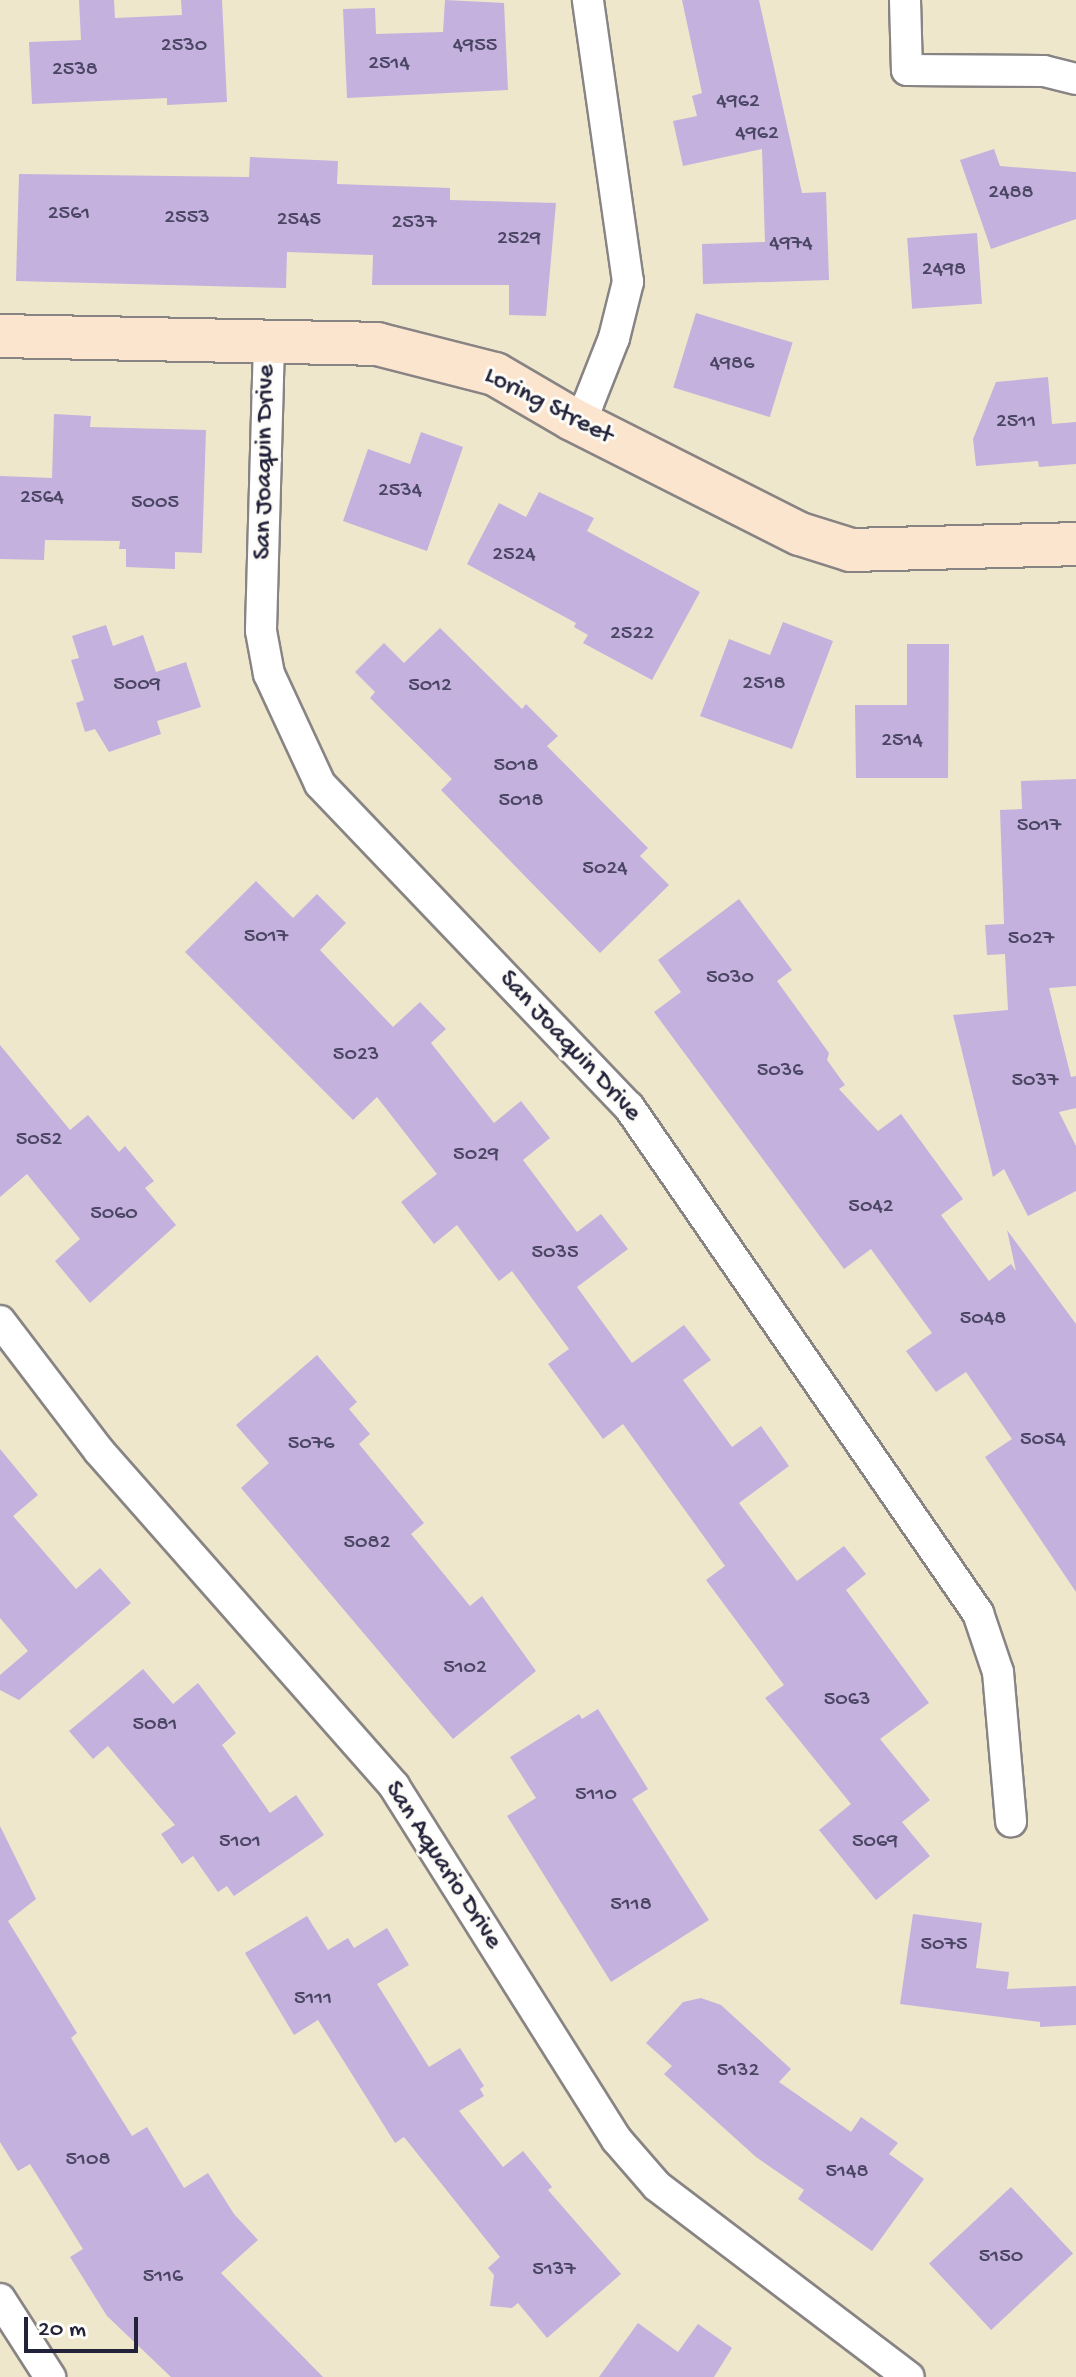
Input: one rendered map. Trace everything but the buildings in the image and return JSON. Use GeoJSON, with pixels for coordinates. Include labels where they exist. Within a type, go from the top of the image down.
{"type":"FeatureCollection","features":[{"type":"Feature","properties":{"kind":"street"},"geometry":{"type":"LineString","coordinates":[[572,419],[588,404],[614,338],[628,282],[588,0]]}},
{"type":"Feature","properties":{"kind":"street"},"geometry":{"type":"LineString","coordinates":[[905,0],[907,70],[1044,71],[1076,79]]}},
{"type":"Feature","properties":{"kind":"street","name":"Loring Street"},"geometry":{"type":"LineString","coordinates":[[0,336],[377,344],[495,374],[572,419],[800,534],[851,550],[1076,544]]}},
{"type":"Feature","properties":{"kind":"street","name":"San Joaquin Drive"},"geometry":{"type":"LineString","coordinates":[[269,343],[261,631],[269,674],[320,784],[629,1107],[978,1613],[998,1672],[1011,1821]]}},
{"type":"Feature","properties":{"kind":"street","name":"San Aquario Drive"},"geometry":{"type":"LineString","coordinates":[[0,1321],[99,1451],[394,1786],[617,2140],[657,2186],[909,2377]]}},
{"type":"Feature","properties":{"kind":"street"},"geometry":{"type":"LineString","coordinates":[[0,2299],[50,2377]]}}]}
